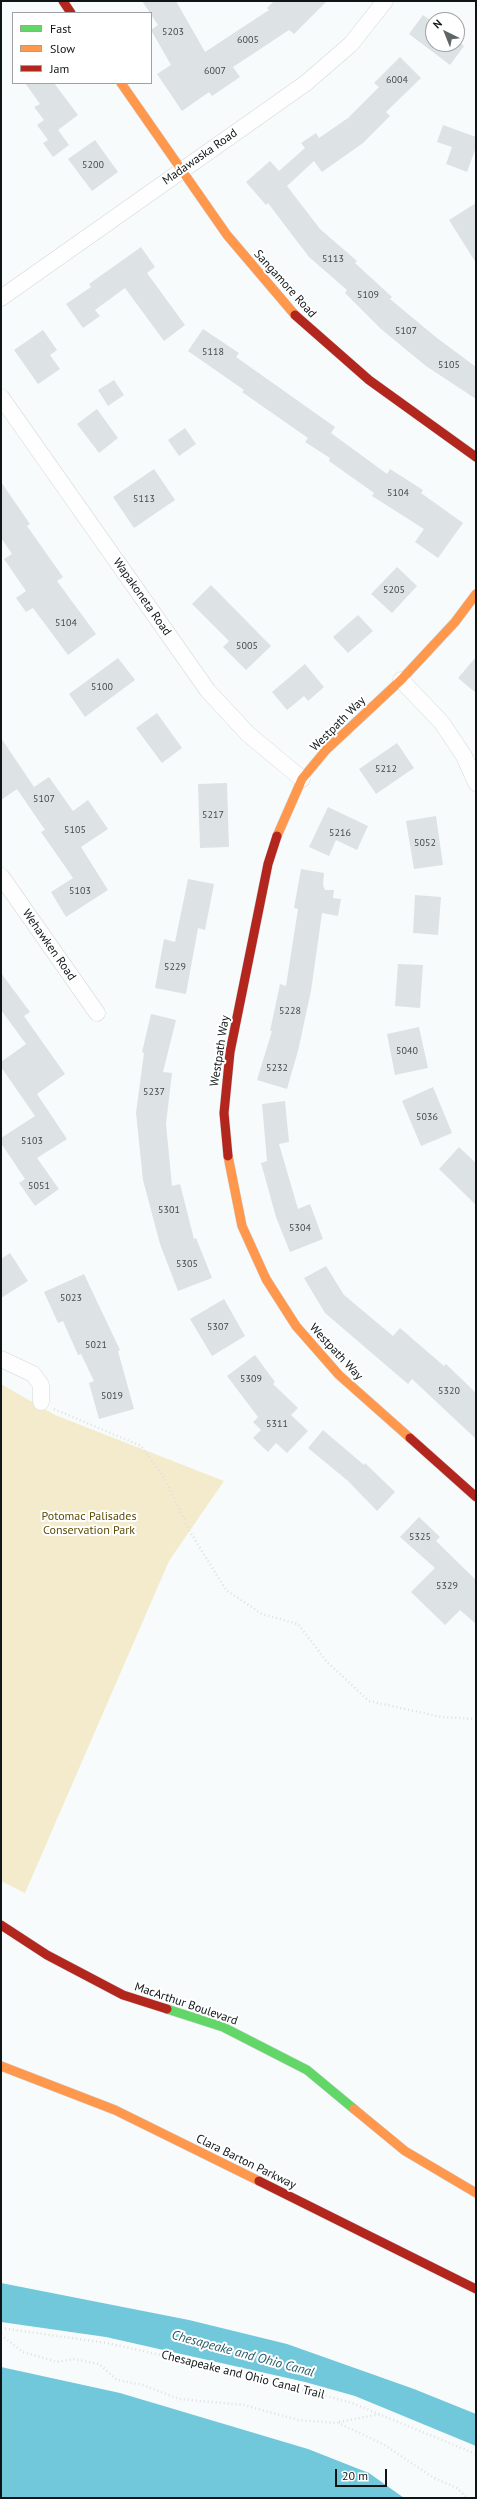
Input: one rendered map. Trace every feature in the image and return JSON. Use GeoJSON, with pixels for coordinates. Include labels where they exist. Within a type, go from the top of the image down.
{"type":"FeatureCollection","features":[{"type":"Feature","properties":{"kind":"main road"},"geometry":{"type":"LineString","coordinates":[[63,1],[70,12]]}},
{"type":"Feature","properties":{"kind":"main road","name":"Sangamore Road"},"geometry":{"type":"LineString","coordinates":[[122,84],[227,235],[281,301],[314,334],[369,380],[476,457]]}},
{"type":"Feature","properties":{"kind":"main road","name":"Westpath Way"},"geometry":{"type":"LineString","coordinates":[[476,594],[456,622],[401,680],[326,750],[302,779],[282,821],[268,864],[230,1052],[224,1113],[229,1169],[241,1219],[266,1279],[296,1326],[339,1375],[476,1497]]}},
{"type":"Feature","properties":{"kind":"main road","name":"MacArthur Boulevard"},"geometry":{"type":"LineString","coordinates":[[1,1925],[47,1955],[123,1995],[223,2027],[307,2070],[405,2151],[476,2194]]}},
{"type":"Feature","properties":{"kind":"main road","name":"Clara Barton Parkway"},"geometry":{"type":"LineString","coordinates":[[1,2066],[115,2110],[476,2289]]}},
{"type":"Feature","properties":{"kind":"street","name":"Madawaska Road"},"geometry":{"type":"LineString","coordinates":[[1,298],[181,169],[306,83],[351,44],[385,1]]}},
{"type":"Feature","properties":{"kind":"street","name":"Wapakoneta Road"},"geometry":{"type":"LineString","coordinates":[[1,397],[208,691],[248,734],[302,779]]}},
{"type":"Feature","properties":{"kind":"street"},"geometry":{"type":"LineString","coordinates":[[401,680],[442,723],[464,756],[476,783]]}},
{"type":"Feature","properties":{"kind":"street","name":"Wehawken Road"},"geometry":{"type":"LineString","coordinates":[[1,876],[97,1013]]}},
{"type":"Feature","properties":{"kind":"street"},"geometry":{"type":"LineString","coordinates":[[1,1359],[33,1374],[41,1385],[42,1402]]}},
{"type":"Feature","properties":{"kind":"path"},"geometry":{"type":"LineString","coordinates":[[42,1402],[60,1412],[142,1446],[164,1477],[189,1530],[226,1590],[262,1614],[298,1624],[327,1662],[369,1701],[441,1717],[476,1719]]}},
{"type":"Feature","properties":{"kind":"path","name":"Chesapeake and Ohio Canal Trail"},"geometry":{"type":"LineString","coordinates":[[1,2328],[107,2343],[185,2359],[352,2403],[476,2454]]}},
{"type":"Feature","properties":{"kind":"path"},"geometry":{"type":"LineString","coordinates":[[1,2335],[23,2352],[57,2362],[74,2359],[99,2364],[117,2380],[143,2385],[179,2399],[244,2405],[298,2420],[338,2423],[381,2414]]}},
{"type":"Feature","properties":{"kind":"path"},"geometry":{"type":"LineString","coordinates":[[338,2423],[383,2444],[434,2478],[457,2488],[467,2498]]}},
{"type":"Feature","properties":{"kind":"green space","name":"Potomac Palisades Conservation Park"},"geometry":{"type":"Polygon","coordinates":[[[1,1384],[55,1415],[224,1481],[169,1561],[25,1893],[1,1881],[1,1384]]]}},
{"type":"Feature","properties":{"kind":"water","name":"Chesapeake and Ohio Canal"},"geometry":{"type":"Polygon","coordinates":[[[1,2283],[189,2320],[287,2344],[414,2389],[476,2414],[476,2446],[355,2396],[305,2382],[106,2337],[1,2322],[1,2283]]]}},
{"type":"Feature","properties":{"kind":"water"},"geometry":{"type":"Polygon","coordinates":[[[1,2367],[120,2393],[308,2449],[369,2473],[404,2498],[1,2498],[1,2367]]]}},
{"type":"Feature","properties":{"kind":"building"},"geometry":{"type":"Polygon","coordinates":[[[142,1],[176,1],[205,52],[269,10],[267,8],[274,1],[327,1],[294,34],[289,30],[233,67],[240,77],[212,96],[209,92],[182,111],[157,74],[171,65],[152,32],[152,29],[158,25],[152,16],[152,12],[149,12],[142,1]]]}},
{"type":"Feature","properties":{"kind":"building"},"geometry":{"type":"Polygon","coordinates":[[[423,15],[425,16],[425,46],[409,34],[423,15]]]}},
{"type":"Feature","properties":{"kind":"building"},"geometry":{"type":"Polygon","coordinates":[[[433,52],[460,52],[450,65],[433,52]]]}},
{"type":"Feature","properties":{"kind":"building"},"geometry":{"type":"Polygon","coordinates":[[[400,57],[421,78],[386,112],[390,116],[363,143],[322,172],[314,161],[287,186],[320,229],[357,261],[355,263],[392,297],[390,299],[437,338],[476,367],[476,399],[426,366],[381,329],[345,293],[347,290],[309,257],[268,203],[266,205],[246,182],[270,161],[279,171],[305,148],[301,143],[316,133],[319,138],[348,118],[379,87],[374,83],[400,57]]]}},
{"type":"Feature","properties":{"kind":"building"},"geometry":{"type":"Polygon","coordinates":[[[26,84],[55,84],[78,115],[58,130],[69,145],[53,157],[43,143],[48,140],[37,125],[44,120],[34,107],[40,104],[26,84]]]}},
{"type":"Feature","properties":{"kind":"building"},"geometry":{"type":"Polygon","coordinates":[[[443,125],[476,137],[476,147],[467,172],[446,164],[452,147],[437,142],[443,125]]]}},
{"type":"Feature","properties":{"kind":"building"},"geometry":{"type":"Polygon","coordinates":[[[95,140],[118,172],[92,191],[68,159],[95,140]]]}},
{"type":"Feature","properties":{"kind":"building"},"geometry":{"type":"Polygon","coordinates":[[[476,203],[476,263],[449,220],[476,203]]]}},
{"type":"Feature","properties":{"kind":"building"},"geometry":{"type":"Polygon","coordinates":[[[141,247],[155,267],[147,273],[185,325],[164,341],[125,288],[95,310],[100,316],[83,328],[66,304],[91,287],[89,284],[141,247]]]}},
{"type":"Feature","properties":{"kind":"building"},"geometry":{"type":"Polygon","coordinates":[[[203,329],[239,353],[236,357],[335,427],[331,433],[387,474],[390,469],[423,490],[421,493],[463,523],[438,558],[415,542],[424,529],[372,496],[374,493],[329,461],[330,458],[305,442],[308,438],[242,392],[244,390],[188,351],[203,329]]]}},
{"type":"Feature","properties":{"kind":"building"},"geometry":{"type":"Polygon","coordinates":[[[43,330],[57,350],[50,355],[60,369],[38,384],[14,350],[43,330]]]}},
{"type":"Feature","properties":{"kind":"building"},"geometry":{"type":"Polygon","coordinates":[[[114,380],[124,395],[108,406],[98,390],[114,380]]]}},
{"type":"Feature","properties":{"kind":"building"},"geometry":{"type":"Polygon","coordinates":[[[97,409],[118,438],[99,453],[77,424],[97,409]]]}},
{"type":"Feature","properties":{"kind":"building"},"geometry":{"type":"Polygon","coordinates":[[[185,428],[196,444],[179,456],[168,440],[185,428]]]}},
{"type":"Feature","properties":{"kind":"building"},"geometry":{"type":"Polygon","coordinates":[[[154,469],[175,500],[134,528],[113,497],[154,469]]]}},
{"type":"Feature","properties":{"kind":"building"},"geometry":{"type":"Polygon","coordinates":[[[1,482],[30,524],[27,526],[63,577],[57,581],[96,634],[68,655],[33,608],[26,612],[16,598],[26,591],[4,559],[12,554],[1,538],[1,482]]]}},
{"type":"Feature","properties":{"kind":"building"},"geometry":{"type":"Polygon","coordinates":[[[397,567],[417,586],[392,613],[371,594],[397,567]]]}},
{"type":"Feature","properties":{"kind":"building"},"geometry":{"type":"Polygon","coordinates":[[[211,585],[271,646],[246,670],[223,647],[229,641],[192,604],[211,585]]]}},
{"type":"Feature","properties":{"kind":"building"},"geometry":{"type":"Polygon","coordinates":[[[358,615],[373,631],[348,653],[333,637],[358,615]]]}},
{"type":"Feature","properties":{"kind":"building"},"geometry":{"type":"Polygon","coordinates":[[[476,657],[476,693],[458,678],[476,657]]]}},
{"type":"Feature","properties":{"kind":"building"},"geometry":{"type":"Polygon","coordinates":[[[118,658],[135,680],[85,717],[69,694],[118,658]]]}},
{"type":"Feature","properties":{"kind":"building"},"geometry":{"type":"Polygon","coordinates":[[[305,664],[324,687],[308,701],[304,696],[287,710],[272,692],[305,664]]]}},
{"type":"Feature","properties":{"kind":"building"},"geometry":{"type":"Polygon","coordinates":[[[157,713],[182,748],[162,763],[136,728],[157,713]]]}},
{"type":"Feature","properties":{"kind":"building"},"geometry":{"type":"Polygon","coordinates":[[[1,738],[34,787],[49,777],[73,811],[88,800],[108,829],[81,847],[108,890],[66,917],[51,892],[73,878],[41,832],[45,830],[17,789],[1,800],[1,738]]]}},
{"type":"Feature","properties":{"kind":"building"},"geometry":{"type":"Polygon","coordinates":[[[397,743],[414,768],[376,794],[359,769],[397,743]]]}},
{"type":"Feature","properties":{"kind":"building"},"geometry":{"type":"Polygon","coordinates":[[[227,783],[229,847],[200,848],[198,784],[227,783]]]}},
{"type":"Feature","properties":{"kind":"building"},"geometry":{"type":"Polygon","coordinates":[[[328,807],[368,826],[357,850],[336,840],[329,856],[309,847],[328,807]]]}},
{"type":"Feature","properties":{"kind":"building"},"geometry":{"type":"Polygon","coordinates":[[[436,816],[443,865],[414,869],[406,821],[436,816]]]}},
{"type":"Feature","properties":{"kind":"building"},"geometry":{"type":"Polygon","coordinates":[[[301,869],[324,873],[323,885],[325,890],[334,890],[333,898],[341,899],[338,916],[322,913],[311,991],[298,1051],[287,1089],[257,1080],[272,1031],[270,1031],[280,984],[286,986],[298,909],[294,908],[301,869]]]}},
{"type":"Feature","properties":{"kind":"building"},"geometry":{"type":"Polygon","coordinates":[[[188,879],[214,884],[205,930],[198,928],[186,994],[155,988],[164,939],[175,942],[188,879]]]}},
{"type":"Feature","properties":{"kind":"building"},"geometry":{"type":"Polygon","coordinates":[[[415,895],[441,897],[438,935],[413,933],[415,895]]]}},
{"type":"Feature","properties":{"kind":"building"},"geometry":{"type":"Polygon","coordinates":[[[398,964],[423,965],[420,1008],[395,1006],[398,964]]]}},
{"type":"Feature","properties":{"kind":"building"},"geometry":{"type":"Polygon","coordinates":[[[1,973],[30,1012],[24,1016],[65,1074],[37,1094],[67,1139],[37,1158],[59,1189],[35,1206],[19,1183],[25,1179],[1,1143],[1,1138],[35,1116],[1,1067],[1,1062],[26,1044],[1,1010],[1,973]]]}},
{"type":"Feature","properties":{"kind":"building"},"geometry":{"type":"Polygon","coordinates":[[[151,1014],[176,1020],[163,1072],[172,1073],[166,1124],[172,1186],[180,1184],[194,1239],[196,1238],[212,1278],[178,1291],[160,1244],[143,1180],[136,1113],[144,1053],[142,1052],[151,1014]]]}},
{"type":"Feature","properties":{"kind":"building"},"geometry":{"type":"Polygon","coordinates":[[[419,1027],[428,1068],[395,1075],[387,1034],[419,1027]]]}},
{"type":"Feature","properties":{"kind":"building"},"geometry":{"type":"Polygon","coordinates":[[[433,1087],[452,1133],[421,1146],[402,1101],[433,1087]]]}},
{"type":"Feature","properties":{"kind":"building"},"geometry":{"type":"Polygon","coordinates":[[[285,1101],[289,1142],[279,1144],[298,1209],[310,1204],[323,1239],[290,1252],[276,1217],[261,1163],[267,1161],[262,1104],[285,1101]]]}},
{"type":"Feature","properties":{"kind":"building"},"geometry":{"type":"Polygon","coordinates":[[[459,1147],[476,1163],[476,1205],[439,1169],[459,1147]]]}},
{"type":"Feature","properties":{"kind":"building"},"geometry":{"type":"Polygon","coordinates":[[[10,1253],[28,1281],[1,1298],[1,1259],[10,1253]]]}},
{"type":"Feature","properties":{"kind":"building"},"geometry":{"type":"Polygon","coordinates":[[[326,1266],[344,1295],[393,1336],[400,1328],[444,1366],[446,1364],[476,1393],[476,1439],[412,1379],[408,1384],[325,1313],[304,1278],[326,1266]]]}},
{"type":"Feature","properties":{"kind":"building"},"geometry":{"type":"Polygon","coordinates":[[[84,1274],[120,1350],[118,1351],[134,1409],[99,1419],[89,1383],[94,1381],[81,1354],[78,1355],[63,1321],[58,1323],[44,1292],[84,1274]]]}},
{"type":"Feature","properties":{"kind":"building"},"geometry":{"type":"Polygon","coordinates":[[[224,1299],[245,1336],[212,1356],[190,1319],[224,1299]]]}},
{"type":"Feature","properties":{"kind":"building"},"geometry":{"type":"Polygon","coordinates":[[[255,1355],[275,1382],[273,1384],[298,1408],[291,1415],[308,1431],[287,1453],[276,1443],[268,1452],[253,1438],[261,1430],[253,1422],[258,1417],[227,1376],[255,1355]]]}},
{"type":"Feature","properties":{"kind":"building"},"geometry":{"type":"Polygon","coordinates":[[[323,1430],[364,1465],[365,1463],[395,1492],[377,1511],[348,1481],[308,1448],[323,1430]]]}},
{"type":"Feature","properties":{"kind":"building"},"geometry":{"type":"Polygon","coordinates":[[[419,1517],[440,1537],[436,1541],[476,1580],[476,1624],[460,1610],[445,1625],[411,1592],[435,1568],[400,1537],[419,1517]]]}},
{"type":"Feature","properties":{"kind":"traffic: fast"},"geometry":{"type":"LineString","coordinates":[[167,2009],[223,2027],[307,2070],[354,2109]]}},
{"type":"Feature","properties":{"kind":"traffic: slow"},"geometry":{"type":"LineString","coordinates":[[122,84],[227,235],[295,315]]}},
{"type":"Feature","properties":{"kind":"traffic: slow"},"geometry":{"type":"LineString","coordinates":[[277,836],[302,779],[326,750],[401,680],[455,622],[476,594]]}},
{"type":"Feature","properties":{"kind":"traffic: slow"},"geometry":{"type":"LineString","coordinates":[[228,1156],[242,1226],[266,1279],[296,1326],[339,1375],[410,1438]]}},
{"type":"Feature","properties":{"kind":"traffic: slow"},"geometry":{"type":"LineString","coordinates":[[1,2066],[115,2110],[259,2181]]}},
{"type":"Feature","properties":{"kind":"traffic: slow"},"geometry":{"type":"LineString","coordinates":[[354,2109],[405,2151],[476,2193]]}},
{"type":"Feature","properties":{"kind":"traffic: jam"},"geometry":{"type":"LineString","coordinates":[[63,1],[70,12]]}},
{"type":"Feature","properties":{"kind":"traffic: jam"},"geometry":{"type":"LineString","coordinates":[[295,315],[369,380],[476,457]]}},
{"type":"Feature","properties":{"kind":"traffic: jam"},"geometry":{"type":"LineString","coordinates":[[228,1156],[224,1113],[230,1052],[268,864],[277,836]]}},
{"type":"Feature","properties":{"kind":"traffic: jam"},"geometry":{"type":"LineString","coordinates":[[410,1438],[476,1497]]}},
{"type":"Feature","properties":{"kind":"traffic: jam"},"geometry":{"type":"LineString","coordinates":[[1,1925],[47,1955],[123,1995],[167,2009]]}},
{"type":"Feature","properties":{"kind":"traffic: jam"},"geometry":{"type":"LineString","coordinates":[[259,2181],[476,2289]]}}]}
